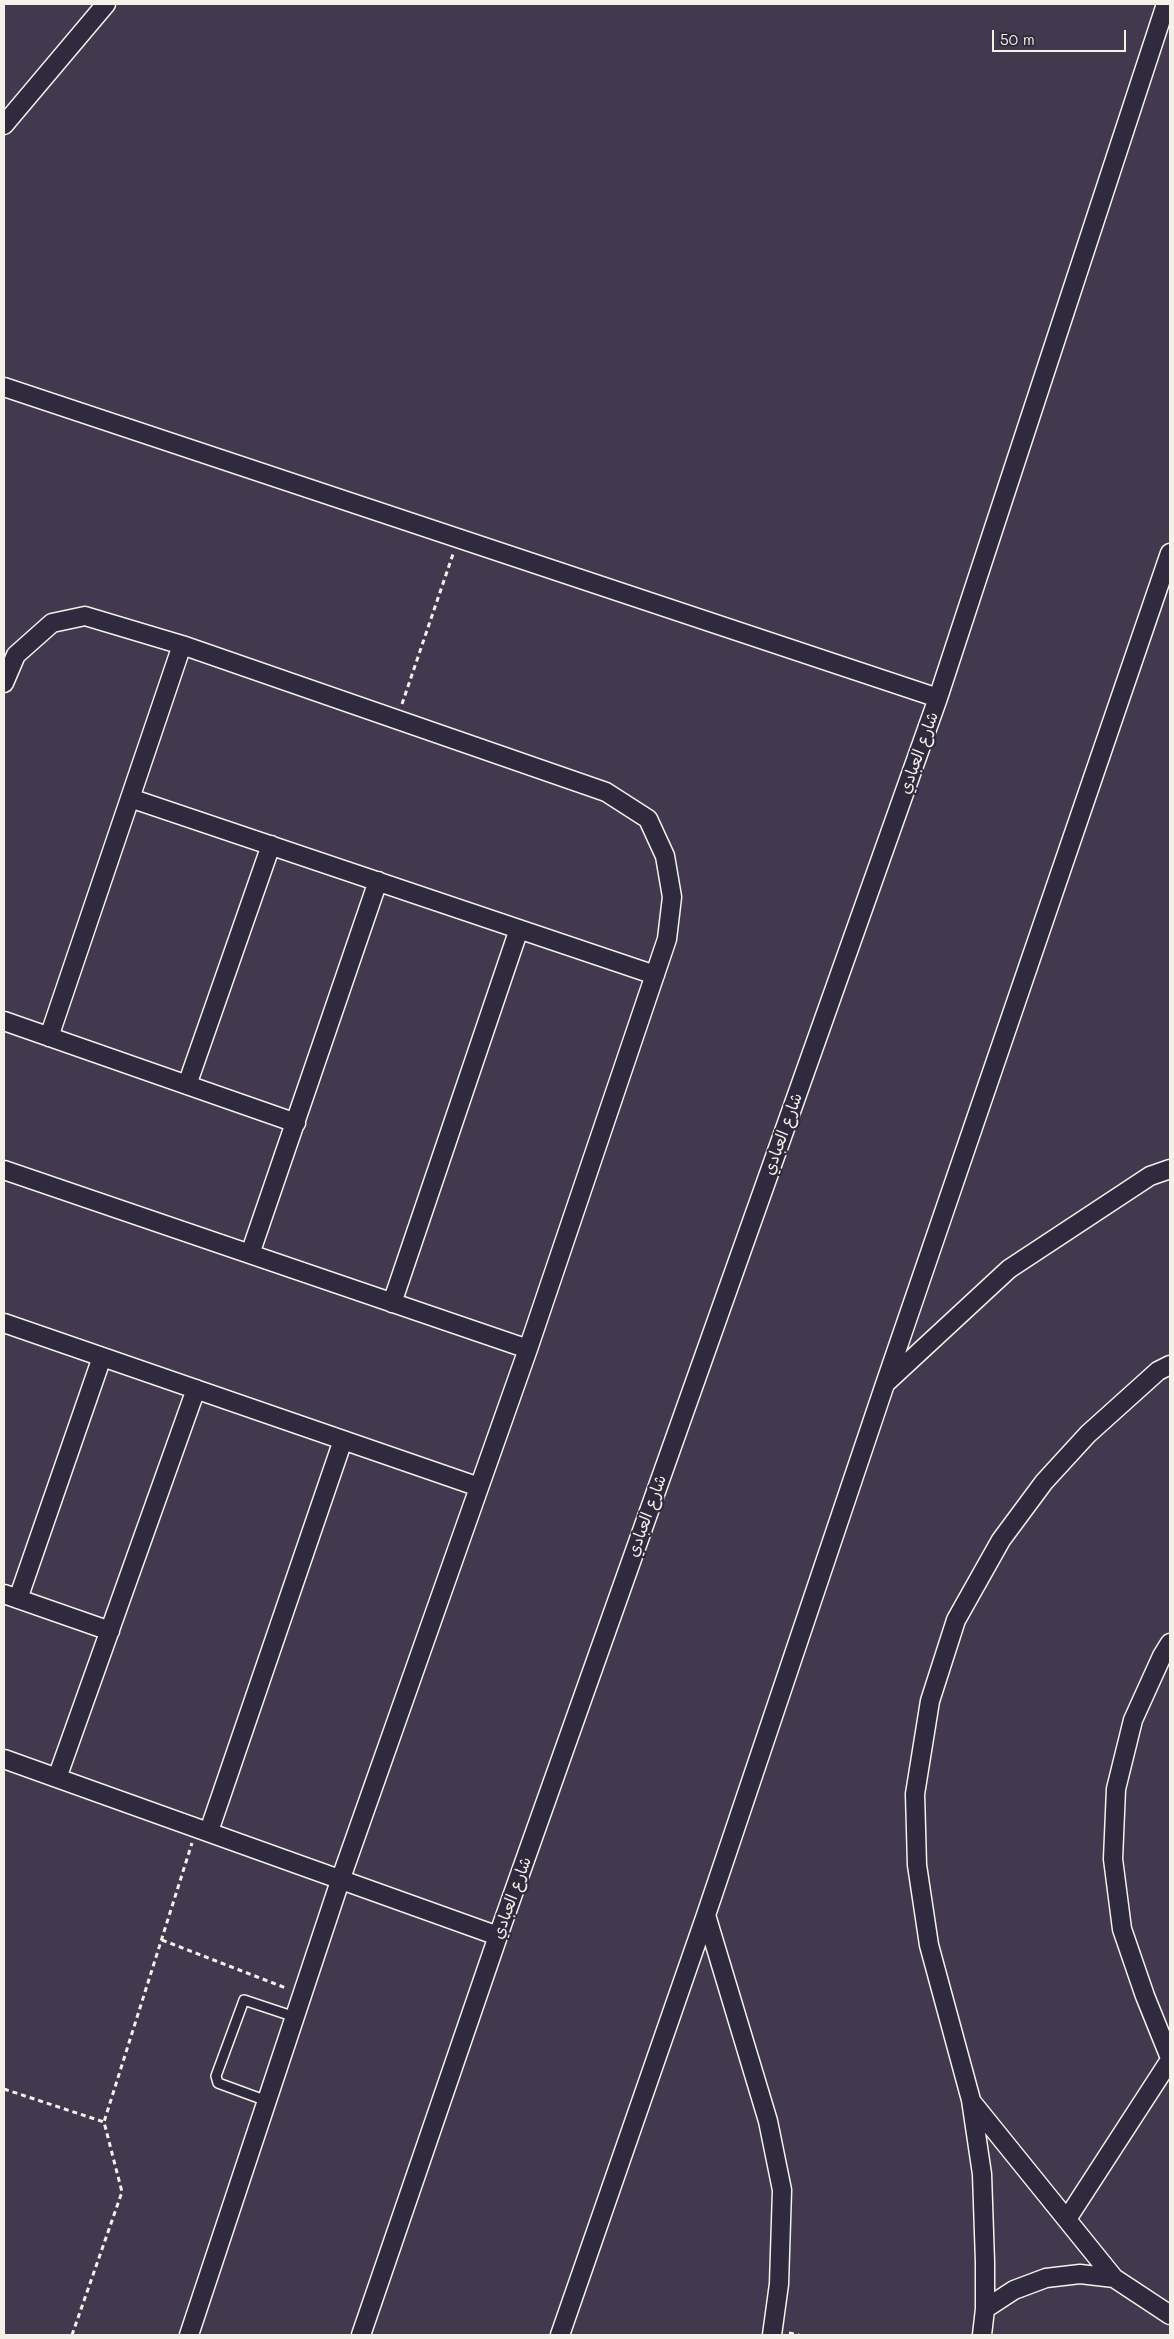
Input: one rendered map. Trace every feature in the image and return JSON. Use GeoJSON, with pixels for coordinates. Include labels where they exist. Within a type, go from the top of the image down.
{"type":"FeatureCollection","features":[{"type":"Feature","properties":{"kind":"street"},"geometry":{"type":"LineString","coordinates":[[4,125],[106,4]]}},
{"type":"Feature","properties":{"kind":"street","name":"شارع العبادي"},"geometry":{"type":"LineString","coordinates":[[361,2335],[498,1936],[938,698],[1166,4]]}},
{"type":"Feature","properties":{"kind":"street"},"geometry":{"type":"LineString","coordinates":[[4,387],[938,698]]}},
{"type":"Feature","properties":{"kind":"street"},"geometry":{"type":"LineString","coordinates":[[560,2335],[706,1916],[885,1384],[1170,554]]}},
{"type":"Feature","properties":{"kind":"street"},"geometry":{"type":"LineString","coordinates":[[4,684],[16,655],[52,623],[85,616],[182,645],[606,792],[648,819],[665,856],[672,897],[668,939],[528,1349],[341,1878],[189,2335]]}},
{"type":"Feature","properties":{"kind":"street"},"geometry":{"type":"LineString","coordinates":[[49,1037],[182,645]]}},
{"type":"Feature","properties":{"kind":"street"},"geometry":{"type":"LineString","coordinates":[[130,798],[655,975]]}},
{"type":"Feature","properties":{"kind":"street"},"geometry":{"type":"LineString","coordinates":[[187,1085],[271,845]]}},
{"type":"Feature","properties":{"kind":"street"},"geometry":{"type":"LineString","coordinates":[[250,1254],[378,881]]}},
{"type":"Feature","properties":{"kind":"street"},"geometry":{"type":"LineString","coordinates":[[392,1303],[519,929]]}},
{"type":"Feature","properties":{"kind":"street"},"geometry":{"type":"LineString","coordinates":[[4,1021],[296,1123]]}},
{"type":"Feature","properties":{"kind":"street"},"geometry":{"type":"LineString","coordinates":[[885,1384],[1009,1269],[1150,1176],[1170,1169]]}},
{"type":"Feature","properties":{"kind":"street"},"geometry":{"type":"LineString","coordinates":[[4,1170],[528,1349]]}},
{"type":"Feature","properties":{"kind":"street"},"geometry":{"type":"LineString","coordinates":[[4,1323],[479,1487]]}},
{"type":"Feature","properties":{"kind":"street"},"geometry":{"type":"LineString","coordinates":[[102,1357],[11,1596],[110,1630]]}},
{"type":"Feature","properties":{"kind":"street"},"geometry":{"type":"LineString","coordinates":[[982,2335],[985,2309],[982,2174],[971,2100],[929,1945],[917,1865],[915,1794],[930,1701],[956,1620],[1001,1540],[1044,1482],[1088,1434],[1158,1371],[1170,1365]]}},
{"type":"Feature","properties":{"kind":"street"},"geometry":{"type":"LineString","coordinates":[[58,1778],[196,1389]]}},
{"type":"Feature","properties":{"kind":"street"},"geometry":{"type":"LineString","coordinates":[[203,1829],[343,1440]]}},
{"type":"Feature","properties":{"kind":"street"},"geometry":{"type":"LineString","coordinates":[[1067,2219],[1170,2059],[1145,1996],[1122,1929],[1113,1859],[1116,1789],[1133,1720],[1162,1656],[1170,1644]]}},
{"type":"Feature","properties":{"kind":"street"},"geometry":{"type":"LineString","coordinates":[[4,1759],[341,1878],[498,1936]]}},
{"type":"Feature","properties":{"kind":"street"},"geometry":{"type":"LineString","coordinates":[[706,1916],[768,2121],[782,2190],[779,2284],[772,2335]]}},
{"type":"Feature","properties":{"kind":"street"},"geometry":{"type":"LineString","coordinates":[[971,2100],[1114,2278],[1170,2315]]}},
{"type":"Feature","properties":{"kind":"street"},"geometry":{"type":"LineString","coordinates":[[985,2309],[1014,2290],[1046,2278],[1080,2274],[1114,2278]]}},
{"type":"Feature","properties":{"kind":"lane"},"geometry":{"type":"LineString","coordinates":[[267,2101],[218,2083],[216,2076],[244,2000],[295,2018]]}},
{"type":"Feature","properties":{"kind":"path"},"geometry":{"type":"LineString","coordinates":[[396,719],[458,538]]}},
{"type":"Feature","properties":{"kind":"path"},"geometry":{"type":"LineString","coordinates":[[72,2335],[122,2192],[104,2122],[162,1940],[203,1829]]}},
{"type":"Feature","properties":{"kind":"path"},"geometry":{"type":"LineString","coordinates":[[162,1940],[303,1994]]}},
{"type":"Feature","properties":{"kind":"path"},"geometry":{"type":"LineString","coordinates":[[4,2089],[104,2122]]}}]}
